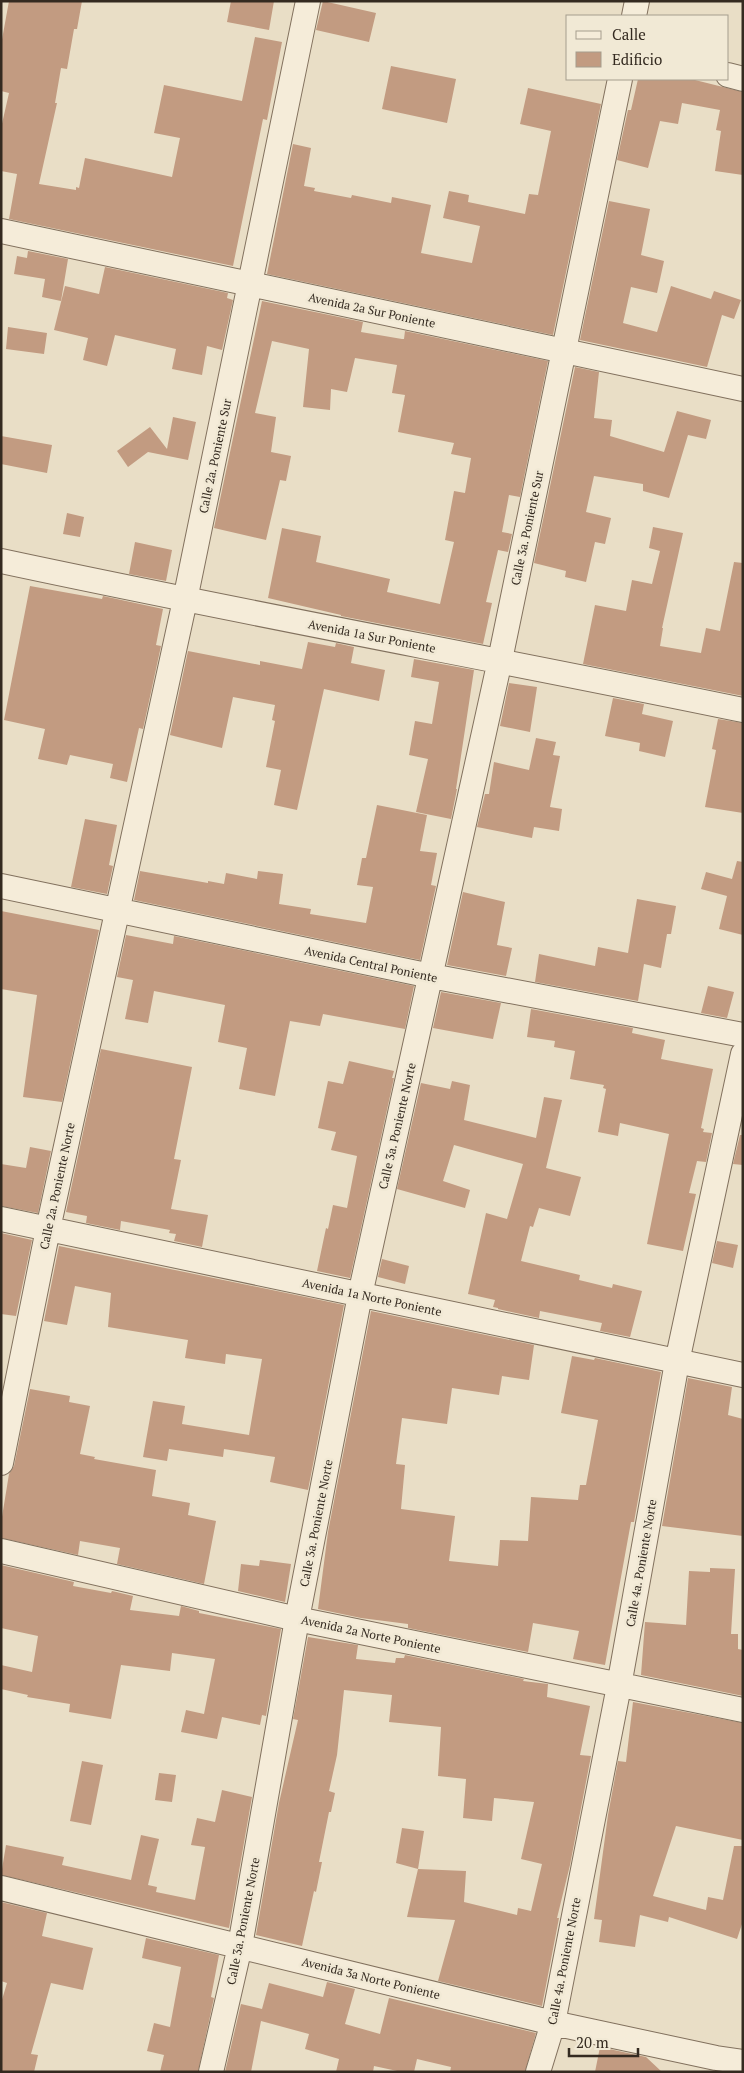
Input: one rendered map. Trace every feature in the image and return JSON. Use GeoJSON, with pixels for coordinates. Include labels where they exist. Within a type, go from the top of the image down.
{"type":"FeatureCollection","features":[{"type":"Feature","properties":{"kind":"street","name":"Calle 2a. Poniente Sur"},"geometry":{"type":"LineString","coordinates":[[118,910],[185,600],[308,1]]}},
{"type":"Feature","properties":{"kind":"street"},"geometry":{"type":"LineString","coordinates":[[634,15],[637,1]]}},
{"type":"Feature","properties":{"kind":"street"},"geometry":{"type":"LineString","coordinates":[[729,75],[743,79]]}},
{"type":"Feature","properties":{"kind":"street","name":"Calle 3a. Poniente Sur"},"geometry":{"type":"LineString","coordinates":[[431,976],[500,660],[620,80]]}},
{"type":"Feature","properties":{"kind":"street","name":"Avenida 2a Sur Poniente"},"geometry":{"type":"LineString","coordinates":[[1,231],[743,388]]}},
{"type":"Feature","properties":{"kind":"street","name":"Avenida 1a Sur Poniente"},"geometry":{"type":"LineString","coordinates":[[1,561],[185,600],[500,660],[743,710]]}},
{"type":"Feature","properties":{"kind":"street","name":"Avenida Central Poniente"},"geometry":{"type":"LineString","coordinates":[[1,886],[431,976],[743,1035]]}},
{"type":"Feature","properties":{"kind":"street","name":"Calle 2a. Poniente Norte"},"geometry":{"type":"LineString","coordinates":[[1,1463],[48,1229],[118,910]]}},
{"type":"Feature","properties":{"kind":"street","name":"Calle 3a. Poniente Norte"},"geometry":{"type":"LineString","coordinates":[[211,2072],[240,1946],[298,1619],[360,1295],[431,976]]}},
{"type":"Feature","properties":{"kind":"street","name":"Calle 4a. Poniente Norte"},"geometry":{"type":"LineString","coordinates":[[538,2072],[553,2022],[619,1686],[677,1362],[743,1054]]}},
{"type":"Feature","properties":{"kind":"street","name":"Avenida 1a Norte Poniente"},"geometry":{"type":"LineString","coordinates":[[1,1219],[743,1375]]}},
{"type":"Feature","properties":{"kind":"street","name":"Avenida 2a Norte Poniente"},"geometry":{"type":"LineString","coordinates":[[1,1551],[298,1619],[743,1710]]}},
{"type":"Feature","properties":{"kind":"street","name":"Avenida 3a Norte Poniente"},"geometry":{"type":"LineString","coordinates":[[1,1888],[553,2022],[716,2058],[743,2062]]}},
{"type":"Feature","properties":{"kind":"building"},"geometry":{"type":"Polygon","coordinates":[[[9,1],[82,1],[77,29],[74,29],[67,69],[61,68],[55,103],[57,103],[39,184],[76,190],[76,187],[79,188],[85,158],[172,177],[180,138],[154,133],[164,85],[242,101],[255,37],[282,42],[267,120],[263,119],[233,266],[9,219],[17,174],[1,171],[1,128],[9,93],[1,91],[1,45],[9,1]]]}},
{"type":"Feature","properties":{"kind":"building"},"geometry":{"type":"Polygon","coordinates":[[[231,1],[274,1],[269,30],[227,22],[231,1]]]}},
{"type":"Feature","properties":{"kind":"building"},"geometry":{"type":"Polygon","coordinates":[[[323,1],[376,13],[369,42],[316,30],[323,1]]]}},
{"type":"Feature","properties":{"kind":"building"},"geometry":{"type":"Polygon","coordinates":[[[391,66],[456,79],[447,123],[382,109],[391,66]]]}},
{"type":"Feature","properties":{"kind":"building"},"geometry":{"type":"Polygon","coordinates":[[[638,80],[695,80],[743,92],[743,175],[715,171],[721,131],[716,130],[720,110],[682,103],[678,124],[660,121],[648,168],[617,160],[628,110],[631,110],[638,80]]]}},
{"type":"Feature","properties":{"kind":"building"},"geometry":{"type":"Polygon","coordinates":[[[528,88],[601,104],[553,335],[267,274],[293,144],[311,148],[304,186],[315,188],[314,191],[351,198],[352,195],[391,203],[392,197],[431,205],[421,253],[472,263],[480,226],[443,218],[449,191],[469,195],[468,202],[525,214],[529,194],[538,195],[551,131],[520,124],[528,88]]]}},
{"type":"Feature","properties":{"kind":"building"},"geometry":{"type":"Polygon","coordinates":[[[609,201],[650,209],[641,255],[664,261],[657,293],[631,287],[623,323],[657,332],[671,286],[711,299],[714,291],[741,300],[734,319],[722,315],[707,367],[580,340],[609,201]]]}},
{"type":"Feature","properties":{"kind":"building"},"geometry":{"type":"Polygon","coordinates":[[[28,251],[68,259],[61,301],[42,297],[45,279],[14,274],[17,256],[27,258],[28,251]]]}},
{"type":"Feature","properties":{"kind":"building"},"geometry":{"type":"Polygon","coordinates":[[[105,267],[228,293],[227,298],[233,300],[222,350],[207,346],[202,375],[172,369],[176,349],[115,335],[107,366],[83,360],[88,338],[54,330],[65,286],[99,294],[105,267]]]}},
{"type":"Feature","properties":{"kind":"building"},"geometry":{"type":"Polygon","coordinates":[[[262,301],[363,322],[361,332],[404,339],[405,331],[548,361],[520,497],[509,495],[502,532],[512,534],[508,552],[498,550],[486,602],[492,603],[483,644],[341,616],[268,598],[282,528],[321,536],[316,562],[390,579],[387,592],[440,604],[454,542],[445,540],[454,491],[465,493],[471,458],[451,454],[454,443],[398,432],[405,395],[392,393],[397,365],[355,358],[347,392],[331,389],[330,410],[303,407],[309,349],[272,341],[255,413],[276,417],[271,452],[291,456],[286,481],[280,480],[266,540],[214,528],[262,301]]]}},
{"type":"Feature","properties":{"kind":"building"},"geometry":{"type":"Polygon","coordinates":[[[8,327],[47,333],[44,354],[6,349],[8,327]]]}},
{"type":"Feature","properties":{"kind":"building"},"geometry":{"type":"Polygon","coordinates":[[[575,367],[599,372],[594,418],[612,420],[610,436],[664,452],[677,411],[711,420],[706,439],[688,435],[669,498],[643,491],[643,484],[594,476],[586,512],[611,518],[605,544],[595,542],[586,582],[565,577],[566,571],[534,563],[575,367]]]}},
{"type":"Feature","properties":{"kind":"building"},"geometry":{"type":"Polygon","coordinates":[[[173,417],[196,422],[188,460],[148,452],[128,467],[117,451],[150,427],[167,449],[173,417]]]}},
{"type":"Feature","properties":{"kind":"building"},"geometry":{"type":"Polygon","coordinates":[[[1,436],[52,445],[47,473],[1,464],[1,436]]]}},
{"type":"Feature","properties":{"kind":"building"},"geometry":{"type":"Polygon","coordinates":[[[67,513],[84,517],[80,537],[63,534],[67,513]]]}},
{"type":"Feature","properties":{"kind":"building"},"geometry":{"type":"Polygon","coordinates":[[[653,527],[683,533],[662,628],[660,646],[701,653],[706,628],[720,631],[734,562],[743,563],[743,696],[583,664],[595,605],[626,611],[632,580],[652,584],[660,551],[649,548],[653,527]]]}},
{"type":"Feature","properties":{"kind":"building"},"geometry":{"type":"Polygon","coordinates":[[[135,542],[172,550],[166,581],[129,574],[135,542]]]}},
{"type":"Feature","properties":{"kind":"building"},"geometry":{"type":"Polygon","coordinates":[[[30,586],[102,599],[103,596],[163,609],[156,645],[161,646],[143,729],[139,728],[127,782],[110,778],[113,764],[70,755],[67,765],[38,759],[45,729],[4,720],[30,586]]]}},
{"type":"Feature","properties":{"kind":"building"},"geometry":{"type":"Polygon","coordinates":[[[308,642],[335,647],[336,643],[354,647],[351,663],[385,670],[379,701],[324,689],[297,810],[274,805],[281,770],[266,767],[275,721],[272,720],[275,705],[233,697],[222,748],[170,735],[188,651],[260,665],[260,661],[302,669],[308,642]]]}},
{"type":"Feature","properties":{"kind":"building"},"geometry":{"type":"Polygon","coordinates":[[[414,659],[474,670],[451,819],[416,812],[428,759],[409,755],[415,721],[432,724],[439,682],[411,677],[414,659]]]}},
{"type":"Feature","properties":{"kind":"building"},"geometry":{"type":"Polygon","coordinates":[[[509,683],[537,687],[530,732],[500,726],[509,683]]]}},
{"type":"Feature","properties":{"kind":"building"},"geometry":{"type":"Polygon","coordinates":[[[613,698],[644,704],[642,714],[673,721],[665,757],[639,751],[640,743],[605,736],[613,698]]]}},
{"type":"Feature","properties":{"kind":"building"},"geometry":{"type":"Polygon","coordinates":[[[718,719],[743,723],[743,813],[705,807],[716,750],[712,749],[718,719]]]}},
{"type":"Feature","properties":{"kind":"building"},"geometry":{"type":"Polygon","coordinates":[[[536,738],[556,742],[553,755],[560,756],[550,807],[562,809],[559,831],[534,827],[532,838],[477,827],[485,794],[489,794],[494,762],[529,770],[536,738]]]}},
{"type":"Feature","properties":{"kind":"building"},"geometry":{"type":"Polygon","coordinates":[[[377,805],[427,815],[420,851],[437,853],[431,885],[436,886],[420,960],[134,900],[140,871],[224,884],[226,873],[257,879],[258,871],[283,874],[279,904],[311,909],[310,914],[366,923],[373,887],[357,885],[362,858],[366,858],[377,805]]]}},
{"type":"Feature","properties":{"kind":"building"},"geometry":{"type":"Polygon","coordinates":[[[85,819],[117,825],[109,865],[113,866],[107,894],[71,887],[85,819]]]}},
{"type":"Feature","properties":{"kind":"building"},"geometry":{"type":"Polygon","coordinates":[[[737,861],[743,862],[743,935],[719,929],[727,896],[701,889],[706,872],[732,879],[737,861]]]}},
{"type":"Feature","properties":{"kind":"building"},"geometry":{"type":"Polygon","coordinates":[[[463,892],[505,902],[497,945],[512,948],[506,976],[447,965],[463,892]]]}},
{"type":"Feature","properties":{"kind":"building"},"geometry":{"type":"Polygon","coordinates":[[[637,899],[676,906],[671,934],[667,934],[661,968],[644,964],[638,1001],[535,982],[539,954],[595,966],[598,947],[628,953],[637,899]]]}},
{"type":"Feature","properties":{"kind":"building"},"geometry":{"type":"Polygon","coordinates":[[[1,911],[99,930],[62,1102],[23,1097],[37,995],[1,989],[1,911]]]}},
{"type":"Feature","properties":{"kind":"building"},"geometry":{"type":"Polygon","coordinates":[[[126,935],[173,944],[174,936],[414,986],[405,1029],[323,1014],[320,1026],[290,1021],[275,1096],[239,1089],[247,1048],[218,1042],[225,1005],[154,991],[148,1023],[125,1019],[133,980],[117,977],[126,935]]]}},
{"type":"Feature","properties":{"kind":"building"},"geometry":{"type":"Polygon","coordinates":[[[708,986],[734,992],[727,1018],[701,1013],[708,986]]]}},
{"type":"Feature","properties":{"kind":"building"},"geometry":{"type":"Polygon","coordinates":[[[441,992],[501,1003],[493,1039],[433,1028],[441,992]]]}},
{"type":"Feature","properties":{"kind":"building"},"geometry":{"type":"Polygon","coordinates":[[[531,1009],[633,1028],[632,1033],[665,1040],[661,1059],[713,1069],[701,1128],[704,1129],[703,1132],[712,1133],[706,1162],[697,1161],[689,1193],[696,1194],[683,1251],[647,1244],[669,1134],[620,1123],[618,1136],[598,1132],[606,1089],[603,1088],[604,1085],[570,1079],[575,1051],[554,1047],[555,1041],[527,1037],[531,1009]]]}},
{"type":"Feature","properties":{"kind":"building"},"geometry":{"type":"Polygon","coordinates":[[[101,1049],[192,1067],[174,1159],[181,1160],[171,1209],[208,1215],[202,1247],[174,1241],[176,1234],[169,1233],[170,1230],[121,1221],[120,1230],[86,1223],[87,1216],[66,1212],[101,1049]]]}},
{"type":"Feature","properties":{"kind":"building"},"geometry":{"type":"Polygon","coordinates":[[[349,1061],[394,1071],[350,1278],[317,1271],[333,1205],[347,1208],[357,1156],[331,1150],[336,1132],[318,1128],[328,1081],[343,1084],[349,1061]]]}},
{"type":"Feature","properties":{"kind":"building"},"geometry":{"type":"Polygon","coordinates":[[[452,1081],[470,1085],[464,1120],[536,1138],[544,1097],[562,1100],[546,1168],[581,1177],[570,1216],[539,1208],[533,1227],[530,1226],[521,1261],[580,1275],[579,1280],[612,1288],[613,1284],[642,1291],[630,1337],[600,1331],[602,1323],[540,1311],[539,1318],[498,1309],[493,1307],[495,1300],[468,1294],[486,1213],[507,1219],[523,1164],[454,1145],[443,1181],[470,1190],[465,1208],[397,1189],[421,1083],[450,1089],[452,1081]]]}},
{"type":"Feature","properties":{"kind":"building"},"geometry":{"type":"Polygon","coordinates":[[[740,1135],[743,1135],[743,1165],[733,1164],[740,1135]]]}},
{"type":"Feature","properties":{"kind":"building"},"geometry":{"type":"Polygon","coordinates":[[[30,1147],[51,1151],[38,1213],[1,1206],[1,1164],[26,1168],[30,1147]]]}},
{"type":"Feature","properties":{"kind":"building"},"geometry":{"type":"Polygon","coordinates":[[[1,1233],[32,1240],[16,1316],[1,1314],[1,1233]]]}},
{"type":"Feature","properties":{"kind":"building"},"geometry":{"type":"Polygon","coordinates":[[[717,1241],[738,1245],[733,1268],[712,1263],[717,1241]]]}},
{"type":"Feature","properties":{"kind":"building"},"geometry":{"type":"Polygon","coordinates":[[[59,1246],[344,1305],[308,1490],[270,1482],[275,1457],[224,1449],[223,1457],[169,1449],[167,1461],[143,1457],[153,1401],[185,1406],[182,1424],[249,1435],[262,1359],[226,1354],[225,1364],[185,1358],[188,1340],[108,1327],[111,1293],[75,1286],[67,1325],[44,1321],[59,1246]]]}},
{"type":"Feature","properties":{"kind":"building"},"geometry":{"type":"Polygon","coordinates":[[[382,1259],[409,1266],[405,1284],[378,1277],[382,1259]]]}},
{"type":"Feature","properties":{"kind":"building"},"geometry":{"type":"Polygon","coordinates":[[[371,1311],[534,1345],[529,1380],[502,1376],[499,1395],[452,1388],[447,1424],[402,1418],[396,1464],[405,1465],[401,1509],[455,1516],[449,1561],[498,1566],[500,1540],[528,1541],[531,1497],[578,1500],[580,1485],[586,1485],[598,1420],[561,1413],[572,1356],[594,1360],[595,1358],[661,1372],[634,1522],[631,1522],[605,1665],[573,1659],[579,1631],[533,1623],[528,1652],[408,1628],[408,1624],[361,1618],[318,1609],[328,1532],[371,1311]]]}},
{"type":"Feature","properties":{"kind":"building"},"geometry":{"type":"Polygon","coordinates":[[[688,1378],[732,1387],[728,1415],[743,1419],[743,1536],[662,1526],[688,1378]]]}},
{"type":"Feature","properties":{"kind":"building"},"geometry":{"type":"Polygon","coordinates":[[[30,1389],[70,1396],[69,1402],[90,1406],[80,1454],[95,1457],[94,1459],[156,1470],[152,1496],[190,1503],[188,1515],[216,1521],[204,1584],[117,1564],[120,1548],[80,1541],[78,1555],[1,1538],[1,1523],[9,1474],[14,1466],[30,1389]]]}},
{"type":"Feature","properties":{"kind":"building"},"geometry":{"type":"Polygon","coordinates":[[[260,1560],[291,1564],[285,1602],[238,1591],[241,1564],[259,1566],[260,1560]]]}},
{"type":"Feature","properties":{"kind":"building"},"geometry":{"type":"Polygon","coordinates":[[[1,1565],[74,1582],[73,1586],[133,1596],[130,1610],[179,1616],[181,1606],[199,1611],[199,1613],[281,1629],[266,1716],[262,1715],[260,1725],[222,1717],[217,1739],[181,1732],[186,1710],[204,1714],[215,1659],[172,1653],[170,1671],[121,1665],[111,1719],[69,1712],[70,1704],[27,1697],[28,1695],[1,1689],[1,1665],[32,1672],[38,1636],[1,1628],[1,1565]]]}},
{"type":"Feature","properties":{"kind":"building"},"geometry":{"type":"Polygon","coordinates":[[[710,1568],[735,1569],[731,1634],[738,1634],[738,1649],[743,1650],[743,1696],[641,1675],[645,1622],[686,1625],[689,1571],[710,1572],[710,1568]]]}},
{"type":"Feature","properties":{"kind":"building"},"geometry":{"type":"Polygon","coordinates":[[[308,1637],[358,1645],[356,1659],[395,1663],[396,1658],[404,1658],[405,1655],[524,1679],[523,1681],[548,1684],[547,1697],[590,1706],[580,1755],[591,1756],[570,1865],[557,1918],[559,1918],[542,2006],[438,1981],[455,1920],[407,1917],[418,1869],[466,1871],[464,1902],[517,1915],[518,1908],[531,1911],[542,1864],[521,1859],[534,1802],[494,1798],[492,1821],[463,1818],[466,1779],[438,1776],[441,1727],[389,1722],[392,1695],[344,1690],[337,1755],[329,1791],[335,1793],[331,1812],[329,1812],[319,1862],[322,1862],[316,1892],[314,1891],[302,1946],[256,1935],[279,1803],[298,1720],[293,1719],[308,1637]]]}},
{"type":"Feature","properties":{"kind":"building"},"geometry":{"type":"Polygon","coordinates":[[[633,1702],[743,1723],[743,1840],[676,1826],[653,1896],[706,1910],[708,1897],[723,1900],[734,1846],[743,1846],[743,1921],[737,1939],[669,1917],[668,1922],[640,1915],[635,1947],[599,1942],[602,1920],[594,1919],[608,1815],[618,1761],[626,1762],[633,1702]]]}},
{"type":"Feature","properties":{"kind":"building"},"geometry":{"type":"Polygon","coordinates":[[[82,1761],[103,1765],[91,1825],[70,1821],[82,1761]]]}},
{"type":"Feature","properties":{"kind":"building"},"geometry":{"type":"Polygon","coordinates":[[[159,1773],[176,1775],[172,1802],[155,1800],[159,1773]]]}},
{"type":"Feature","properties":{"kind":"building"},"geometry":{"type":"Polygon","coordinates":[[[222,1790],[252,1797],[229,1928],[1,1875],[6,1845],[64,1857],[62,1865],[131,1880],[141,1835],[159,1839],[148,1885],[157,1887],[156,1892],[195,1900],[205,1847],[191,1845],[197,1818],[215,1822],[222,1790]]]}},
{"type":"Feature","properties":{"kind":"building"},"geometry":{"type":"Polygon","coordinates":[[[402,1828],[424,1831],[418,1869],[396,1863],[402,1828]]]}},
{"type":"Feature","properties":{"kind":"building"},"geometry":{"type":"Polygon","coordinates":[[[1,1902],[47,1913],[42,1936],[93,1948],[83,1990],[51,1983],[31,2054],[38,2055],[34,2072],[1,2072],[1,2003],[7,1983],[1,1981],[1,1902]]]}},
{"type":"Feature","properties":{"kind":"building"},"geometry":{"type":"Polygon","coordinates":[[[146,1938],[219,1955],[211,1997],[214,1998],[198,2072],[160,2072],[164,2055],[147,2051],[154,2023],[170,2027],[181,1967],[142,1958],[146,1938]]]}},
{"type":"Feature","properties":{"kind":"building"},"geometry":{"type":"Polygon","coordinates":[[[327,1982],[355,1989],[345,2024],[380,2034],[389,1998],[536,2033],[525,2072],[450,2072],[451,2067],[417,2059],[414,2072],[402,2072],[374,2066],[373,2072],[336,2072],[339,2059],[305,2049],[309,2034],[261,2021],[251,2072],[225,2072],[241,2004],[262,2009],[269,1983],[323,1997],[327,1982]]]}},
{"type":"Feature","properties":{"kind":"building"},"geometry":{"type":"Polygon","coordinates":[[[600,2047],[646,2057],[662,2072],[595,2072],[600,2047]]]}}]}
